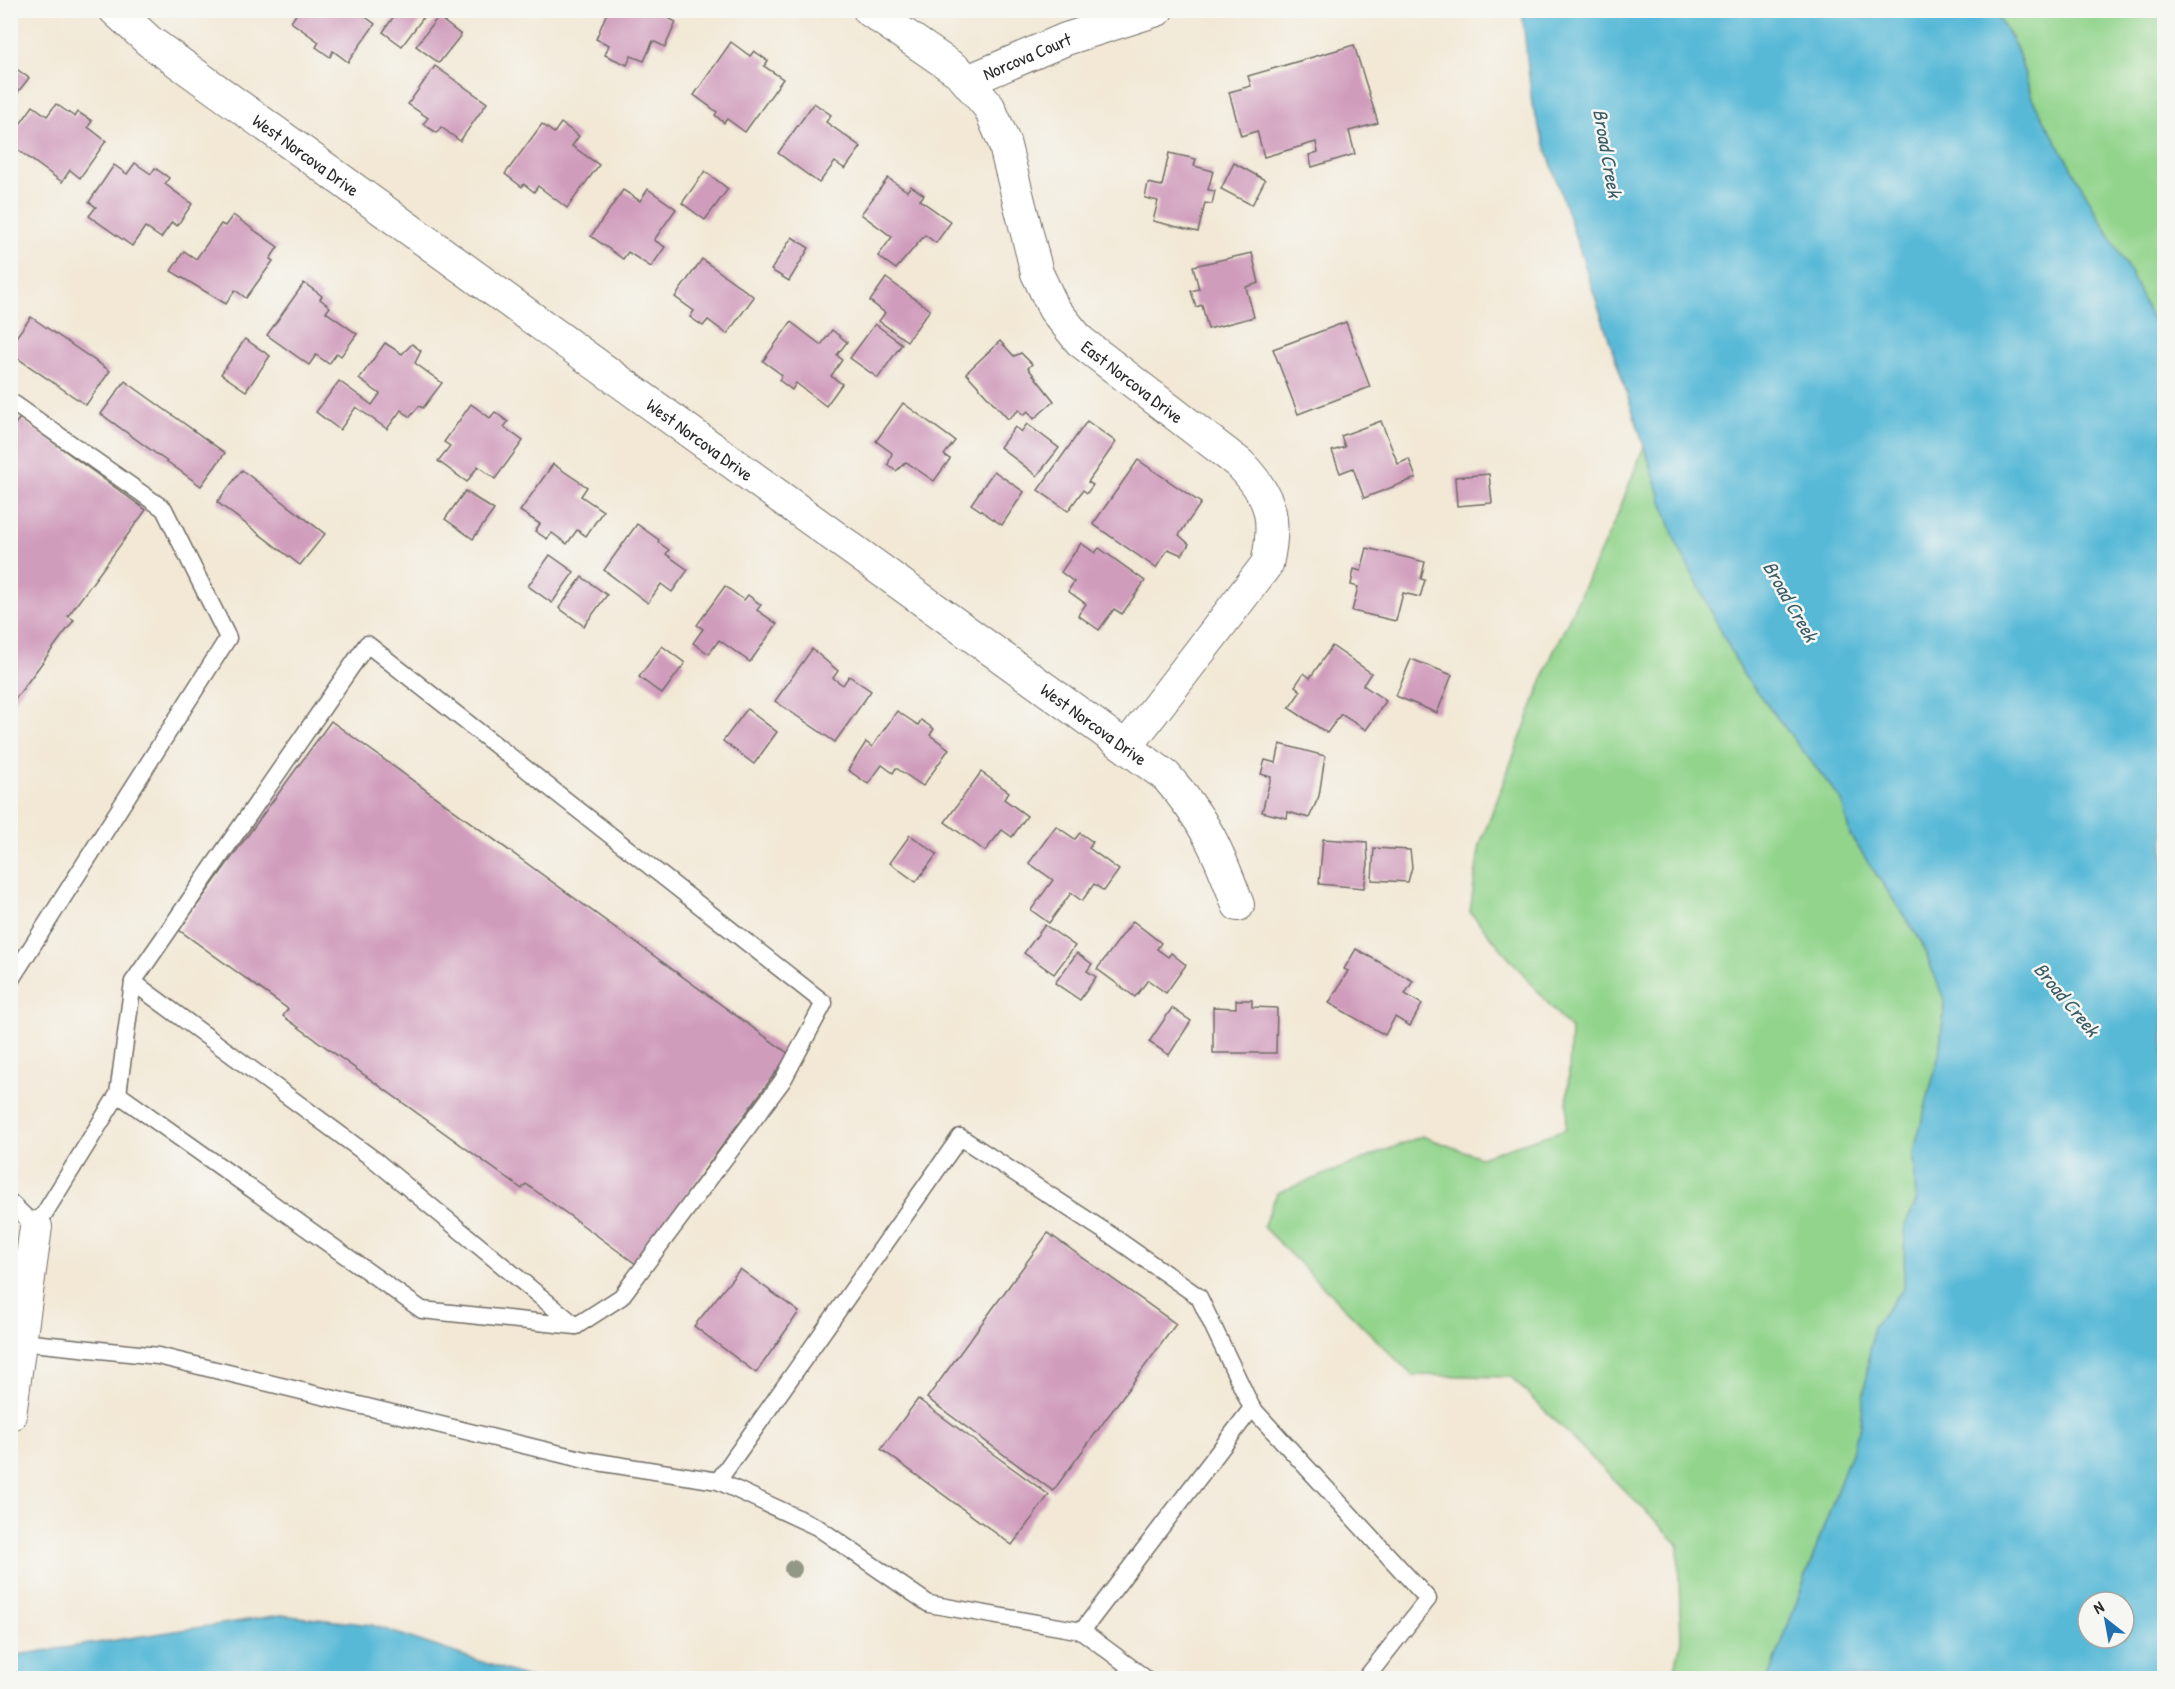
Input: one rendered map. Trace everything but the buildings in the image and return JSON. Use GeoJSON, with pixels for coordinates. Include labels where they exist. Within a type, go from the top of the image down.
{"type":"FeatureCollection","features":[{"type":"Feature","properties":{"kind":"street","name":"West Norcova Drive"},"geometry":{"type":"LineString","coordinates":[[115,10],[149,41],[1166,776],[1191,804],[1216,846],[1238,905]]}},
{"type":"Feature","properties":{"kind":"street","name":"East Norcova Drive"},"geometry":{"type":"LineString","coordinates":[[869,10],[968,81],[989,107],[1004,142],[1037,273],[1054,309],[1080,341],[1240,464],[1259,484],[1271,509],[1273,537],[1267,564],[1127,746]]}},
{"type":"Feature","properties":{"kind":"street","name":"Norcova Court"},"geometry":{"type":"LineString","coordinates":[[968,81],[1066,39],[1157,10]]}},
{"type":"Feature","properties":{"kind":"street"},"geometry":{"type":"LineString","coordinates":[[10,1415],[22,1342],[18,1304],[36,1227]]}},
{"type":"Feature","properties":{"kind":"lane"},"geometry":{"type":"LineString","coordinates":[[10,401],[164,509],[228,638],[10,981]]}},
{"type":"Feature","properties":{"kind":"lane"},"geometry":{"type":"LineString","coordinates":[[10,1202],[36,1227],[118,1094],[133,982],[367,644],[824,1003],[783,1080],[621,1297],[576,1326],[422,1310],[118,1094]]}},
{"type":"Feature","properties":{"kind":"lane"},"geometry":{"type":"LineString","coordinates":[[133,982],[376,1161],[576,1326]]}},
{"type":"Feature","properties":{"kind":"lane"},"geometry":{"type":"LineString","coordinates":[[718,1481],[960,1137],[1112,1236],[1198,1297],[1252,1408],[1428,1599],[1366,1678]]}},
{"type":"Feature","properties":{"kind":"lane"},"geometry":{"type":"LineString","coordinates":[[22,1342],[158,1356],[585,1460],[718,1481],[817,1527],[929,1604],[1082,1631],[1145,1678]]}},
{"type":"Feature","properties":{"kind":"lane"},"geometry":{"type":"LineString","coordinates":[[1082,1631],[1252,1408]]}},
{"type":"Feature","properties":{"kind":"green space"},"geometry":{"type":"Polygon","coordinates":[[[1995,11],[2164,11],[2164,346],[2130,272],[2032,98],[2017,49],[1995,11]]]}},
{"type":"Feature","properties":{"kind":"green space"},"geometry":{"type":"Polygon","coordinates":[[[1644,446],[1675,540],[1743,674],[1842,801],[1850,835],[1921,941],[1945,1002],[1939,1055],[1914,1151],[1916,1203],[1905,1225],[1904,1288],[1873,1327],[1859,1430],[1769,1678],[1673,1678],[1681,1641],[1678,1544],[1511,1377],[1412,1375],[1263,1227],[1277,1193],[1422,1136],[1480,1157],[1566,1129],[1571,1030],[1470,912],[1480,844],[1552,655],[1617,516],[1644,446]]]}},
{"type":"Feature","properties":{"kind":"water","name":"Broad Creek"},"geometry":{"type":"Polygon","coordinates":[[[1522,11],[1995,11],[2017,49],[2032,98],[2130,272],[2164,346],[2164,1678],[1769,1678],[1859,1430],[1873,1327],[1904,1288],[1905,1225],[1916,1203],[1914,1151],[1939,1055],[1945,1002],[1921,941],[1850,835],[1842,801],[1743,674],[1675,540],[1532,105],[1522,11]]]}},
{"type":"Feature","properties":{"kind":"water"},"geometry":{"type":"Polygon","coordinates":[[[281,1615],[372,1625],[530,1678],[11,1678],[11,1656],[281,1615]]]}}]}
